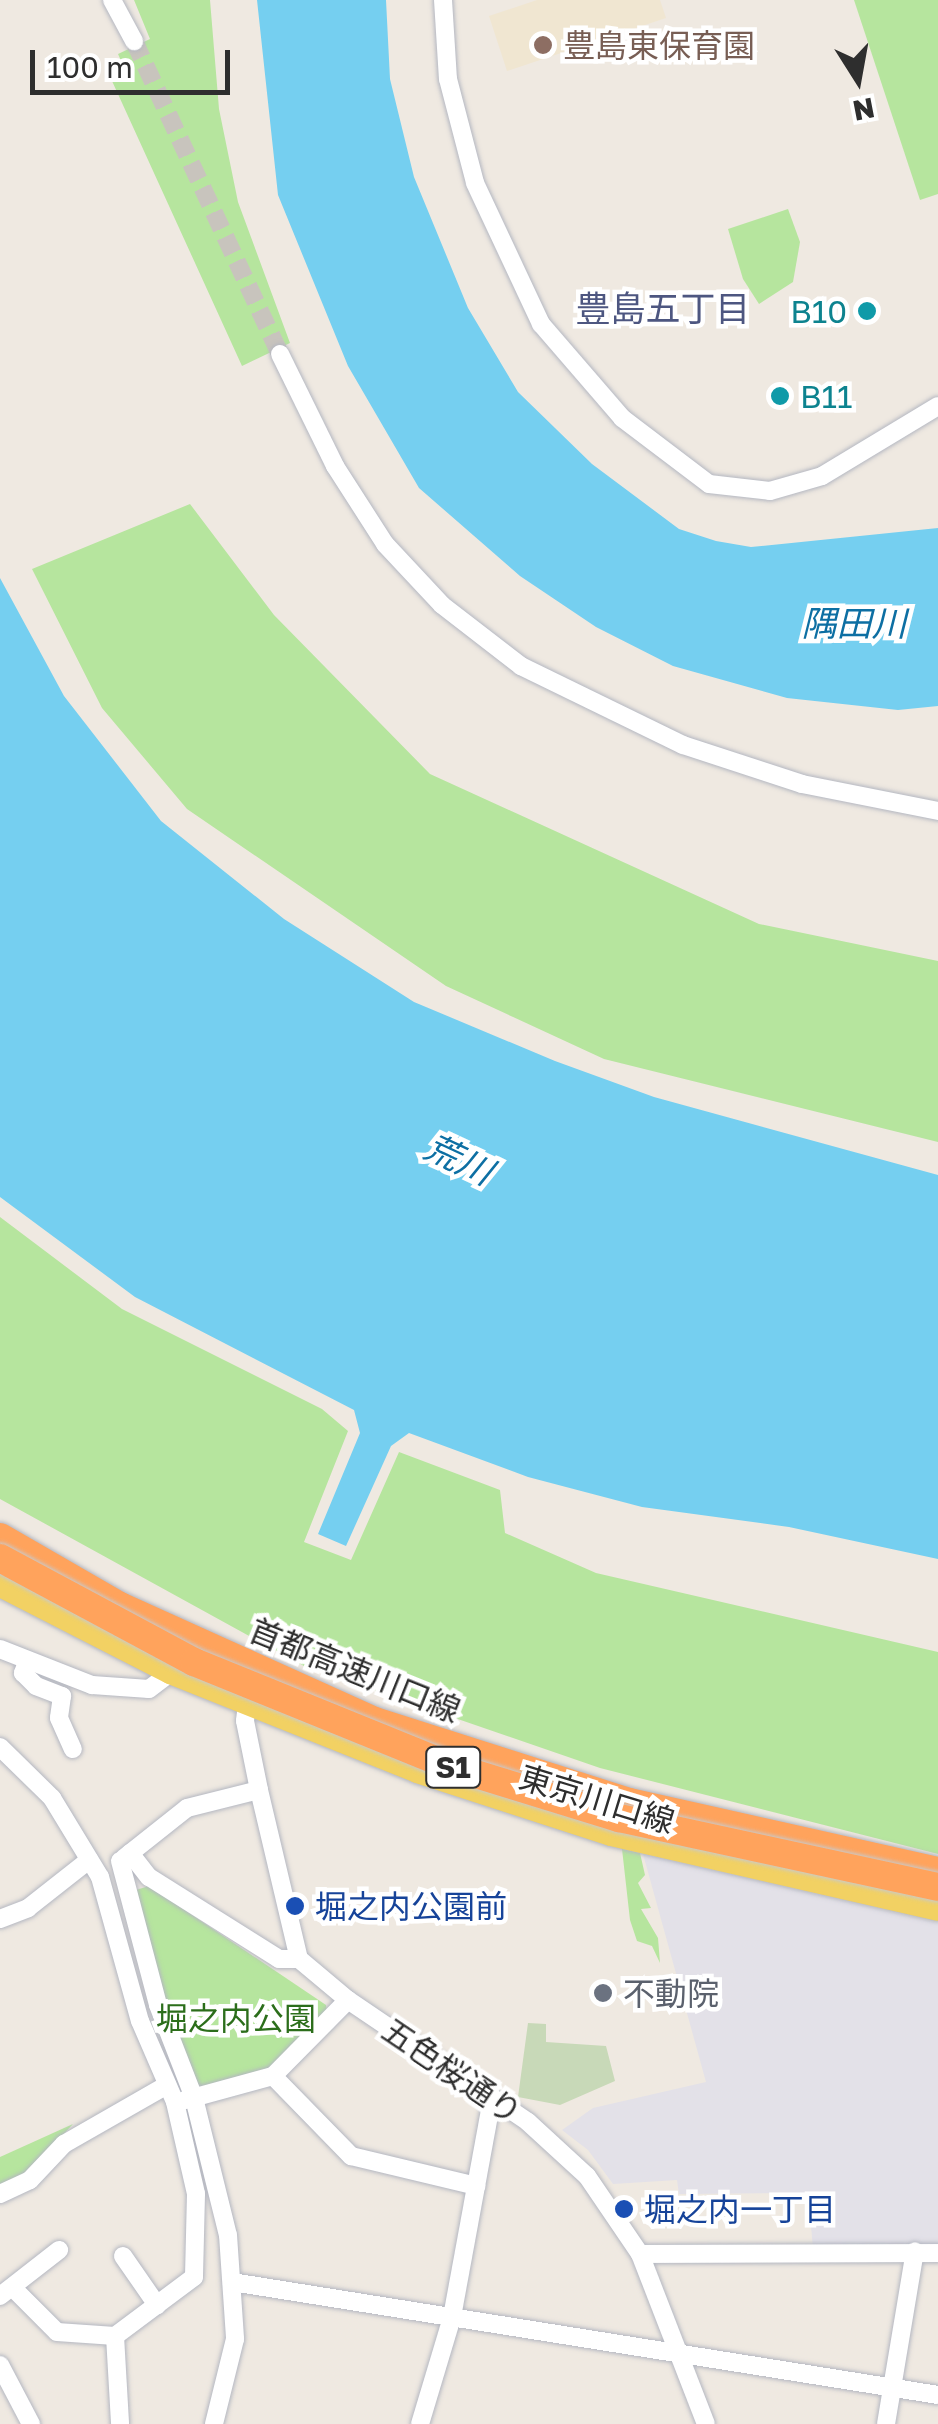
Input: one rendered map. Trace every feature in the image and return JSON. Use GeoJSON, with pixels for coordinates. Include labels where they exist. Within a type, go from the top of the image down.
{"type":"FeatureCollection","features":[{"type":"Feature","properties":{"kind":"highway","name":"首都高速川口線"},"geometry":{"type":"LineString","coordinates":[[0,1537],[120,1606],[376,1721],[629,1802],[938,1874]]}},
{"type":"Feature","properties":{"kind":"highway","name":"首都高速川口線"},"geometry":{"type":"LineString","coordinates":[[0,1558],[194,1662],[453,1767],[619,1818],[938,1888]]}},
{"type":"Feature","properties":{"kind":"main road","name":"東京川口線"},"geometry":{"type":"LineString","coordinates":[[0,1547],[254,1676],[334,1712],[634,1814],[938,1874]]}},
{"type":"Feature","properties":{"kind":"main road","name":"東京川口線"},"geometry":{"type":"LineString","coordinates":[[0,1586],[170,1674],[417,1772],[611,1835],[938,1910]]}},
{"type":"Feature","properties":{"kind":"street"},"geometry":{"type":"LineString","coordinates":[[112,0],[134,41]]}},
{"type":"Feature","properties":{"kind":"street"},"geometry":{"type":"LineString","coordinates":[[443,0],[448,79],[475,183],[541,324],[622,418],[709,484],[770,490],[822,476],[938,406]]}},
{"type":"Feature","properties":{"kind":"street"},"geometry":{"type":"LineString","coordinates":[[280,354],[335,466],[385,544],[442,605],[521,666],[683,745],[802,784],[938,811]]}},
{"type":"Feature","properties":{"kind":"street"},"geometry":{"type":"LineString","coordinates":[[0,1649],[92,1685],[133,1690],[160,1685],[170,1674]]}},
{"type":"Feature","properties":{"kind":"street"},"geometry":{"type":"LineString","coordinates":[[27,1662],[23,1674],[36,1686],[62,1696],[60,1718],[73,1749]]}},
{"type":"Feature","properties":{"kind":"street"},"geometry":{"type":"LineString","coordinates":[[125,1857],[149,1877],[278,1959],[299,1959],[258,1790],[245,1706],[254,1676]]}},
{"type":"Feature","properties":{"kind":"street"},"geometry":{"type":"LineString","coordinates":[[0,1747],[52,1798],[100,1877],[140,2021],[171,2094],[196,2194],[194,2277],[115,2336],[57,2332],[6,2292],[60,2250]]}},
{"type":"Feature","properties":{"kind":"street"},"geometry":{"type":"LineString","coordinates":[[100,1877],[187,1808],[258,1790]]}},
{"type":"Feature","properties":{"kind":"street"},"geometry":{"type":"LineString","coordinates":[[125,1857],[158,2005],[194,2098],[228,2235],[233,2356],[214,2424]]}},
{"type":"Feature","properties":{"kind":"street"},"geometry":{"type":"LineString","coordinates":[[0,1919],[28,1908],[89,1860]]}},
{"type":"Feature","properties":{"kind":"street","name":"五色桜通り"},"geometry":{"type":"LineString","coordinates":[[299,1959],[348,2000],[492,2098],[587,2176],[640,2254],[706,2424]]}},
{"type":"Feature","properties":{"kind":"street"},"geometry":{"type":"LineString","coordinates":[[0,2194],[30,2180],[64,2144],[171,2094],[194,2098],[273,2076],[348,2000]]}},
{"type":"Feature","properties":{"kind":"street"},"geometry":{"type":"LineString","coordinates":[[273,2076],[350,2156],[476,2186]]}},
{"type":"Feature","properties":{"kind":"street"},"geometry":{"type":"LineString","coordinates":[[420,2424],[452,2317],[492,2098]]}},
{"type":"Feature","properties":{"kind":"street"},"geometry":{"type":"LineString","coordinates":[[886,2424],[915,2250]]}},
{"type":"Feature","properties":{"kind":"street"},"geometry":{"type":"LineString","coordinates":[[640,2254],[724,2258],[915,2250],[938,2253]]}},
{"type":"Feature","properties":{"kind":"street"},"geometry":{"type":"LineString","coordinates":[[123,2256],[158,2305]]}},
{"type":"Feature","properties":{"kind":"street"},"geometry":{"type":"LineString","coordinates":[[232,2282],[938,2395]]}},
{"type":"Feature","properties":{"kind":"street"},"geometry":{"type":"LineString","coordinates":[[115,2336],[120,2424]]}},
{"type":"Feature","properties":{"kind":"street"},"geometry":{"type":"LineString","coordinates":[[0,2365],[31,2424]]}},
{"type":"Feature","properties":{"kind":"shaded area","name":"豊島東保育園"},"geometry":{"type":"Polygon","coordinates":[[[537,0],[660,0],[666,18],[507,71],[489,16],[537,0]]]}},
{"type":"Feature","properties":{"kind":"shaded area"},"geometry":{"type":"Polygon","coordinates":[[[643,1854],[938,1923],[938,2246],[813,2248],[808,2193],[679,2194],[677,2180],[613,2184],[588,2150],[562,2130],[593,2108],[706,2082],[643,1854]]]}},
{"type":"Feature","properties":{"kind":"green space"},"geometry":{"type":"Polygon","coordinates":[[[134,0],[210,0],[219,109],[238,202],[290,343],[242,366],[107,70],[122,63],[118,54],[150,39],[134,0]]]}},
{"type":"Feature","properties":{"kind":"green space"},"geometry":{"type":"Polygon","coordinates":[[[854,0],[938,0],[938,194],[920,200],[854,0]]]}},
{"type":"Feature","properties":{"kind":"green space"},"geometry":{"type":"Polygon","coordinates":[[[708,27],[720,34],[721,52],[697,60],[700,31],[708,27]]]}},
{"type":"Feature","properties":{"kind":"green space"},"geometry":{"type":"Polygon","coordinates":[[[788,209],[800,242],[793,282],[759,304],[743,279],[728,229],[788,209]]]}},
{"type":"Feature","properties":{"kind":"green space"},"geometry":{"type":"Polygon","coordinates":[[[190,504],[274,615],[430,774],[759,924],[938,961],[938,1142],[604,1059],[446,986],[187,809],[102,708],[32,569],[190,504]]]}},
{"type":"Feature","properties":{"kind":"green space"},"geometry":{"type":"Polygon","coordinates":[[[0,1217],[122,1309],[322,1409],[348,1431],[304,1542],[351,1560],[399,1452],[500,1490],[505,1533],[596,1573],[938,1652],[938,1854],[600,1768],[304,1666],[0,1499],[0,1217]]]}},
{"type":"Feature","properties":{"kind":"green space"},"geometry":{"type":"Polygon","coordinates":[[[622,1849],[640,1853],[645,1875],[638,1883],[651,1908],[641,1909],[658,1938],[660,1963],[652,1946],[637,1941],[630,1920],[622,1849]]]}},
{"type":"Feature","properties":{"kind":"green space","name":"堀之内公園"},"geometry":{"type":"Polygon","coordinates":[[[149,1886],[326,2005],[327,2013],[269,2072],[202,2090],[196,2085],[168,2012],[136,1890],[149,1886]]]}},
{"type":"Feature","properties":{"kind":"green space"},"geometry":{"type":"Polygon","coordinates":[[[528,2023],[546,2024],[546,2042],[606,2046],[615,2081],[560,2105],[518,2097],[528,2023]]]}},
{"type":"Feature","properties":{"kind":"green space"},"geometry":{"type":"Polygon","coordinates":[[[73,2124],[27,2174],[0,2187],[0,2157],[73,2124]]]}},
{"type":"Feature","properties":{"kind":"water","name":"隅田川"},"geometry":{"type":"Polygon","coordinates":[[[257,0],[386,0],[390,79],[414,177],[468,308],[518,392],[592,464],[679,529],[716,541],[751,547],[938,528],[938,706],[898,710],[787,698],[673,666],[596,627],[520,576],[419,488],[348,366],[278,195],[257,0]]]}},
{"type":"Feature","properties":{"kind":"water","name":"荒川"},"geometry":{"type":"Polygon","coordinates":[[[0,578],[64,696],[161,821],[284,919],[414,1002],[654,1097],[938,1175],[938,1559],[789,1527],[642,1507],[528,1477],[409,1433],[391,1446],[346,1546],[318,1534],[360,1433],[354,1410],[135,1297],[0,1197],[0,578]]]}},
{"type":"Feature","properties":{"kind":"tunnel"},"geometry":{"type":"LineString","coordinates":[[134,41],[280,354]]}},
{"type":"Feature","properties":{"kind":"place","name":"豊島東保育園"},"geometry":{"type":"Point","coordinates":[543,45]}},
{"type":"Feature","properties":{"kind":"place","name":"B10"},"geometry":{"type":"Point","coordinates":[867,311]}},
{"type":"Feature","properties":{"kind":"place","name":"B11"},"geometry":{"type":"Point","coordinates":[780,396]}},
{"type":"Feature","properties":{"kind":"place","name":"堀之内公園前"},"geometry":{"type":"Point","coordinates":[295,1906]}},
{"type":"Feature","properties":{"kind":"place","name":"不動院"},"geometry":{"type":"Point","coordinates":[603,1993]}},
{"type":"Feature","properties":{"kind":"place","name":"堀之内一丁目"},"geometry":{"type":"Point","coordinates":[624,2209]}},
{"type":"Feature","properties":{"kind":"district","name":"豊島五丁目"},"geometry":{"type":"Point","coordinates":[663,308]}}]}
